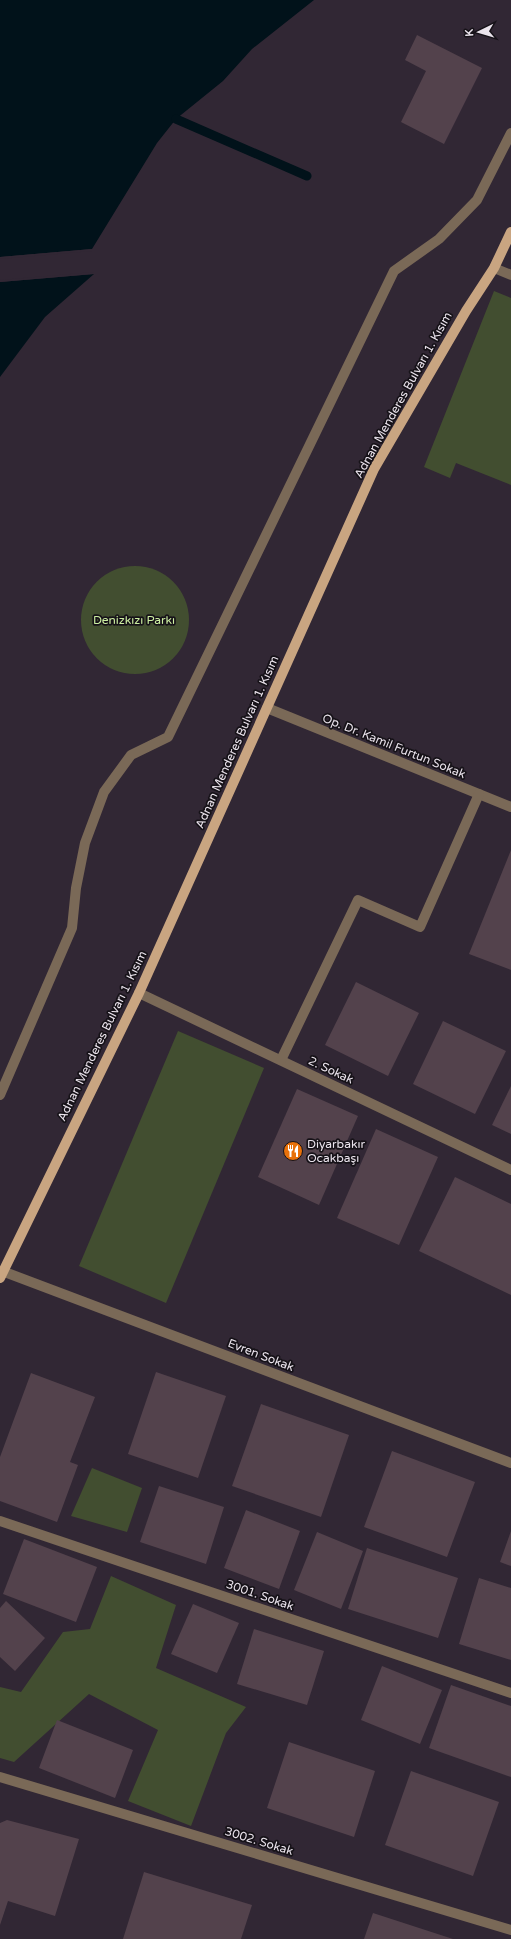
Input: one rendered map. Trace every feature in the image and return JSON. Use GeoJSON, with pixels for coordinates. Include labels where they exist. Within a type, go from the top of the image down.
{"type":"FeatureCollection","features":[{"type":"Feature","properties":{"kind":"main road","name":"Adnan Menderes Bulvarı 1. Kısım"},"geometry":{"type":"LineString","coordinates":[[1,1274],[139,993],[374,469],[466,311],[494,268],[511,232]]}},
{"type":"Feature","properties":{"kind":"street"},"geometry":{"type":"LineString","coordinates":[[0,1096],[72,928],[76,888],[85,843],[104,792],[131,755],[168,737],[394,272],[439,239],[477,200],[511,133]]}},
{"type":"Feature","properties":{"kind":"street"},"geometry":{"type":"LineString","coordinates":[[494,268],[511,275]]}},
{"type":"Feature","properties":{"kind":"street","name":"Op. Dr. Kamil Furtun Sokak"},"geometry":{"type":"LineString","coordinates":[[267,708],[511,807]]}},
{"type":"Feature","properties":{"kind":"street"},"geometry":{"type":"LineString","coordinates":[[280,1060],[358,900],[420,927],[479,794]]}},
{"type":"Feature","properties":{"kind":"street","name":"2. Sokak"},"geometry":{"type":"LineString","coordinates":[[139,993],[511,1170]]}},
{"type":"Feature","properties":{"kind":"street","name":"Evren Sokak"},"geometry":{"type":"LineString","coordinates":[[1,1274],[511,1463]]}},
{"type":"Feature","properties":{"kind":"street","name":"3001. Sokak"},"geometry":{"type":"LineString","coordinates":[[0,1521],[511,1693]]}},
{"type":"Feature","properties":{"kind":"street","name":"3002. Sokak"},"geometry":{"type":"LineString","coordinates":[[0,1777],[511,1930]]}},
{"type":"Feature","properties":{"kind":"green space"},"geometry":{"type":"Polygon","coordinates":[[[494,291],[511,298],[511,485],[456,463],[450,478],[424,467],[494,291]]]}},
{"type":"Feature","properties":{"kind":"green space","name":"Denizkızı Parkı"},"geometry":{"type":"Polygon","coordinates":[[[135,566],[156,570],[173,582],[185,599],[189,620],[185,641],[173,658],[156,670],[135,674],[114,670],[97,658],[85,641],[81,620],[85,599],[97,582],[114,570],[135,566]]]}},
{"type":"Feature","properties":{"kind":"green space"},"geometry":{"type":"Polygon","coordinates":[[[178,1031],[264,1068],[166,1303],[79,1266],[178,1031]]]}},
{"type":"Feature","properties":{"kind":"green space"},"geometry":{"type":"Polygon","coordinates":[[[92,1468],[142,1488],[127,1532],[71,1516],[92,1468]]]}},
{"type":"Feature","properties":{"kind":"green space"},"geometry":{"type":"Polygon","coordinates":[[[111,1576],[176,1605],[156,1668],[246,1707],[226,1733],[191,1826],[128,1801],[158,1730],[89,1694],[14,1762],[0,1758],[0,1687],[21,1692],[63,1632],[90,1629],[111,1576]]]}},
{"type":"Feature","properties":{"kind":"shaded area"},"geometry":{"type":"Polygon","coordinates":[[[0,0],[314,0],[252,49],[223,81],[176,119],[157,143],[92,249],[0,257],[0,0]]]}},
{"type":"Feature","properties":{"kind":"shaded area"},"geometry":{"type":"Polygon","coordinates":[[[94,274],[45,317],[0,377],[0,282],[94,274]]]}},
{"type":"Feature","properties":{"kind":"pier"},"geometry":{"type":"Polygon","coordinates":[[[92,249],[92,251],[0,259],[0,257],[92,249]]]}},
{"type":"Feature","properties":{"kind":"pier"},"geometry":{"type":"Polygon","coordinates":[[[94,272],[94,274],[0,282],[0,280],[94,272]]]}},
{"type":"Feature","properties":{"kind":"building"},"geometry":{"type":"Polygon","coordinates":[[[417,35],[482,68],[444,144],[401,122],[426,71],[405,60],[417,35]]]}},
{"type":"Feature","properties":{"kind":"building"},"geometry":{"type":"Polygon","coordinates":[[[511,850],[511,970],[469,954],[511,850]]]}},
{"type":"Feature","properties":{"kind":"building"},"geometry":{"type":"Polygon","coordinates":[[[356,982],[419,1013],[388,1076],[325,1045],[356,982]]]}},
{"type":"Feature","properties":{"kind":"building"},"geometry":{"type":"Polygon","coordinates":[[[443,1021],[506,1051],[475,1114],[413,1084],[443,1021]]]}},
{"type":"Feature","properties":{"kind":"building"},"geometry":{"type":"Polygon","coordinates":[[[511,1086],[511,1134],[492,1125],[511,1086]]]}},
{"type":"Feature","properties":{"kind":"building"},"geometry":{"type":"Polygon","coordinates":[[[297,1089],[358,1116],[319,1205],[258,1177],[297,1089]]]}},
{"type":"Feature","properties":{"kind":"building"},"geometry":{"type":"Polygon","coordinates":[[[376,1129],[438,1157],[399,1245],[337,1218],[376,1129]]]}},
{"type":"Feature","properties":{"kind":"building"},"geometry":{"type":"Polygon","coordinates":[[[455,1177],[511,1204],[511,1295],[419,1251],[455,1177]]]}},
{"type":"Feature","properties":{"kind":"building"},"geometry":{"type":"Polygon","coordinates":[[[156,1372],[226,1396],[198,1478],[128,1454],[156,1372]]]}},
{"type":"Feature","properties":{"kind":"building"},"geometry":{"type":"Polygon","coordinates":[[[31,1373],[95,1397],[70,1462],[78,1465],[57,1522],[0,1501],[0,1457],[31,1373]]]}},
{"type":"Feature","properties":{"kind":"building"},"geometry":{"type":"Polygon","coordinates":[[[261,1404],[349,1435],[321,1517],[232,1486],[261,1404]]]}},
{"type":"Feature","properties":{"kind":"building"},"geometry":{"type":"Polygon","coordinates":[[[392,1451],[475,1482],[447,1557],[364,1527],[392,1451]]]}},
{"type":"Feature","properties":{"kind":"building"},"geometry":{"type":"Polygon","coordinates":[[[159,1486],[224,1507],[206,1564],[140,1542],[159,1486]]]}},
{"type":"Feature","properties":{"kind":"building"},"geometry":{"type":"Polygon","coordinates":[[[246,1510],[300,1531],[279,1589],[224,1568],[246,1510]]]}},
{"type":"Feature","properties":{"kind":"building"},"geometry":{"type":"Polygon","coordinates":[[[511,1531],[511,1566],[500,1562],[511,1531]]]}},
{"type":"Feature","properties":{"kind":"building"},"geometry":{"type":"Polygon","coordinates":[[[317,1532],[363,1551],[341,1609],[294,1590],[317,1532]]]}},
{"type":"Feature","properties":{"kind":"building"},"geometry":{"type":"Polygon","coordinates":[[[24,1539],[97,1567],[76,1622],[3,1594],[24,1539]]]}},
{"type":"Feature","properties":{"kind":"building"},"geometry":{"type":"Polygon","coordinates":[[[367,1548],[458,1578],[438,1638],[348,1609],[367,1548]]]}},
{"type":"Feature","properties":{"kind":"building"},"geometry":{"type":"Polygon","coordinates":[[[479,1578],[511,1588],[511,1660],[459,1644],[479,1578]]]}},
{"type":"Feature","properties":{"kind":"building"},"geometry":{"type":"Polygon","coordinates":[[[6,1601],[45,1638],[15,1671],[0,1657],[0,1608],[6,1601]]]}},
{"type":"Feature","properties":{"kind":"building"},"geometry":{"type":"Polygon","coordinates":[[[193,1604],[239,1623],[217,1673],[171,1654],[193,1604]]]}},
{"type":"Feature","properties":{"kind":"building"},"geometry":{"type":"Polygon","coordinates":[[[254,1629],[324,1651],[307,1705],[237,1684],[254,1629]]]}},
{"type":"Feature","properties":{"kind":"building"},"geometry":{"type":"Polygon","coordinates":[[[382,1666],[442,1690],[420,1744],[361,1720],[382,1666]]]}},
{"type":"Feature","properties":{"kind":"building"},"geometry":{"type":"Polygon","coordinates":[[[451,1685],[511,1706],[511,1777],[429,1748],[451,1685]]]}},
{"type":"Feature","properties":{"kind":"building"},"geometry":{"type":"Polygon","coordinates":[[[57,1720],[133,1750],[115,1798],[39,1768],[57,1720]]]}},
{"type":"Feature","properties":{"kind":"building"},"geometry":{"type":"Polygon","coordinates":[[[289,1742],[375,1771],[354,1837],[267,1808],[289,1742]]]}},
{"type":"Feature","properties":{"kind":"building"},"geometry":{"type":"Polygon","coordinates":[[[411,1771],[499,1802],[473,1876],[385,1845],[411,1771]]]}},
{"type":"Feature","properties":{"kind":"building"},"geometry":{"type":"Polygon","coordinates":[[[7,1820],[79,1839],[55,1916],[8,1901],[0,1925],[0,1823],[7,1820]]]}},
{"type":"Feature","properties":{"kind":"building"},"geometry":{"type":"Polygon","coordinates":[[[144,1872],[252,1905],[241,1939],[123,1939],[144,1872]]]}},
{"type":"Feature","properties":{"kind":"building"},"geometry":{"type":"Polygon","coordinates":[[[373,1913],[453,1939],[364,1939],[373,1913]]]}},
{"type":"Feature","properties":{"kind":"waterway"},"geometry":{"type":"LineString","coordinates":[[176,119],[307,176]]}},
{"type":"Feature","properties":{"kind":"place","name":"Diyarbakır Ocakbaşı"},"geometry":{"type":"Point","coordinates":[293,1151]}}]}
